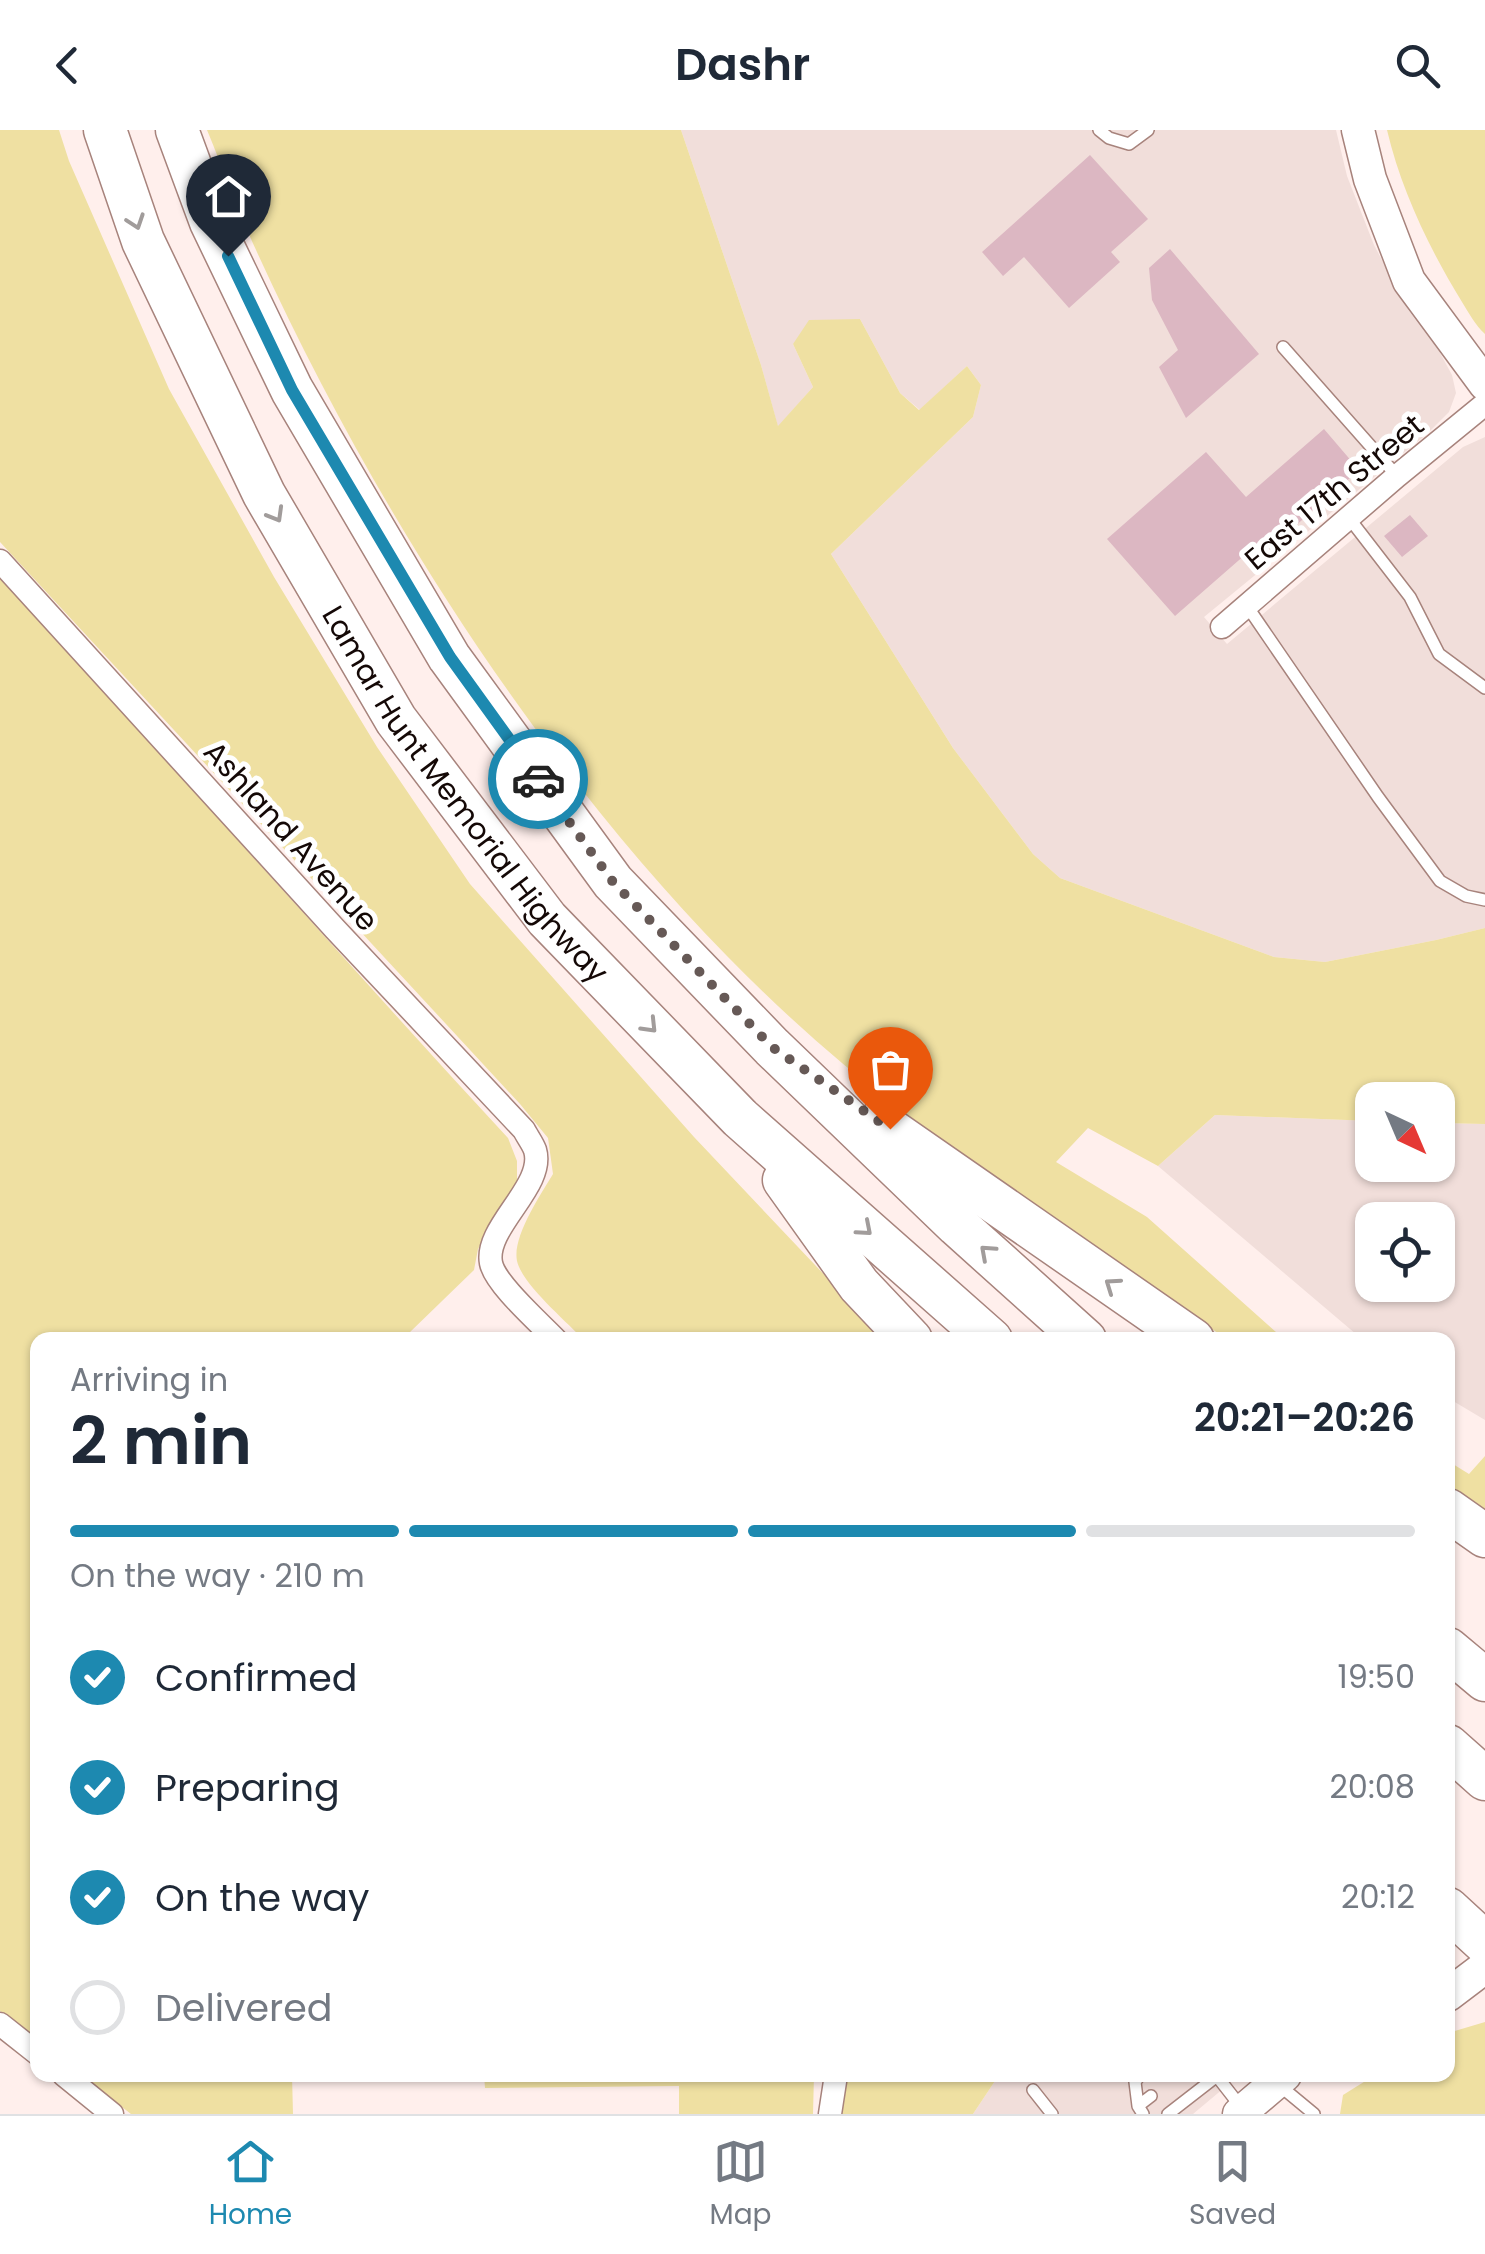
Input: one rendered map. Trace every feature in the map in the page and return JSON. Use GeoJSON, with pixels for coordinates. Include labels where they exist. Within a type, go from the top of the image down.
{"type":"FeatureCollection","features":[{"type":"Feature","properties":{"kind":"highway","name":"Lamar Hunt Memorial Highway"},"geometry":{"type":"LineString","coordinates":[[105,130],[143,240],[264,494],[396,720],[546,919],[740,1118],[982,1332]]}},
{"type":"Feature","properties":{"kind":"highway","name":"Lamar Hunt Memorial Highway"},"geometry":{"type":"LineString","coordinates":[[177,130],[212,222],[292,390],[450,657],[613,882],[772,1047],[958,1226],[1077,1332]]}},
{"type":"Feature","properties":{"kind":"highway"},"geometry":{"type":"LineString","coordinates":[[772,1047],[1182,1332]]}},
{"type":"Feature","properties":{"kind":"highway"},"geometry":{"type":"LineString","coordinates":[[740,1118],[859,1285],[903,1332]]}},
{"type":"Feature","properties":{"kind":"highway"},"geometry":{"type":"LineString","coordinates":[[1455,1515],[1485,1536]]}},
{"type":"Feature","properties":{"kind":"highway"},"geometry":{"type":"LineString","coordinates":[[1455,1655],[1485,1680]]}},
{"type":"Feature","properties":{"kind":"highway"},"geometry":{"type":"LineString","coordinates":[[1455,1752],[1485,1779]]}},
{"type":"Feature","properties":{"kind":"main road"},"geometry":{"type":"LineString","coordinates":[[1358,130],[1370,179],[1409,280],[1485,384]]}},
{"type":"Feature","properties":{"kind":"main road"},"geometry":{"type":"LineString","coordinates":[[1455,1990],[1485,1967]]}},
{"type":"Feature","properties":{"kind":"main road"},"geometry":{"type":"LineString","coordinates":[[1241,2112],[1276,2082]]}},
{"type":"Feature","properties":{"kind":"street","name":"East 17th Street"},"geometry":{"type":"LineString","coordinates":[[1222,627],[1485,404]]}},
{"type":"Feature","properties":{"kind":"street","name":"Ashland Avenue"},"geometry":{"type":"LineString","coordinates":[[0,561],[524,1130],[536,1152],[536,1169],[491,1248],[491,1265],[500,1282],[548,1332]]}},
{"type":"Feature","properties":{"kind":"street"},"geometry":{"type":"LineString","coordinates":[[0,2024],[30,2048]]}},
{"type":"Feature","properties":{"kind":"street"},"geometry":{"type":"LineString","coordinates":[[73,2082],[112,2114]]}},
{"type":"Feature","properties":{"kind":"street"},"geometry":{"type":"LineString","coordinates":[[830,2114],[835,2082]]}},
{"type":"Feature","properties":{"kind":"lane"},"geometry":{"type":"LineString","coordinates":[[1099,130],[1108,138],[1128,144],[1148,130]]}},
{"type":"Feature","properties":{"kind":"lane"},"geometry":{"type":"LineString","coordinates":[[1283,347],[1397,476]]}},
{"type":"Feature","properties":{"kind":"lane"},"geometry":{"type":"LineString","coordinates":[[1349,518],[1410,597],[1439,654],[1485,688]]}},
{"type":"Feature","properties":{"kind":"lane"},"geometry":{"type":"LineString","coordinates":[[1247,605],[1440,881],[1466,896],[1485,900]]}},
{"type":"Feature","properties":{"kind":"lane"},"geometry":{"type":"LineString","coordinates":[[1135,2082],[1141,2110]]}},
{"type":"Feature","properties":{"kind":"lane"},"geometry":{"type":"LineString","coordinates":[[1168,2114],[1209,2082]]}},
{"type":"Feature","properties":{"kind":"lane"},"geometry":{"type":"LineString","coordinates":[[1221,2082],[1241,2112]]}},
{"type":"Feature","properties":{"kind":"lane"},"geometry":{"type":"LineString","coordinates":[[1286,2082],[1314,2114]]}},
{"type":"Feature","properties":{"kind":"lane"},"geometry":{"type":"LineString","coordinates":[[1033,2090],[1052,2114]]}},
{"type":"Feature","properties":{"kind":"lane"},"geometry":{"type":"LineString","coordinates":[[1141,2110],[1151,2096]]}},
{"type":"Feature","properties":{"kind":"shaded area"},"geometry":{"type":"Polygon","coordinates":[[[0,130],[59,130],[169,389],[274,577],[377,747],[470,884],[694,1137],[878,1332],[576,1332],[527,1281],[517,1261],[519,1240],[553,1174],[548,1138],[0,542],[0,130]]]}},
{"type":"Feature","properties":{"kind":"shaded area"},"geometry":{"type":"Polygon","coordinates":[[[207,130],[681,130],[778,426],[813,387],[793,344],[809,320],[860,319],[900,393],[919,410],[967,366],[981,385],[973,417],[831,554],[953,748],[1033,854],[1060,878],[1274,957],[1325,962],[1485,928],[1485,1124],[1455,1123],[1455,1082],[1355,1082],[1355,1120],[1215,1115],[1158,1166],[1088,1128],[1056,1162],[1147,1217],[1276,1332],[1217,1332],[1022,1199],[890,1102],[766,995],[655,878],[520,708],[459,618],[401,526],[297,335],[251,239],[207,130]]]}},
{"type":"Feature","properties":{"kind":"shaded area"},"geometry":{"type":"Polygon","coordinates":[[[681,130],[1336,130],[1347,176],[1374,245],[1409,311],[1439,351],[1452,375],[1456,393],[1449,412],[1428,433],[1204,617],[1227,644],[1463,447],[1485,437],[1485,928],[1325,962],[1274,957],[1060,878],[1033,854],[953,748],[831,554],[973,417],[981,385],[967,366],[920,410],[900,393],[860,319],[793,344],[813,387],[778,427],[761,365],[681,130]]]}},
{"type":"Feature","properties":{"kind":"shaded area"},"geometry":{"type":"Polygon","coordinates":[[[1387,130],[1485,130],[1485,334],[1428,241],[1408,197],[1387,130]]]}},
{"type":"Feature","properties":{"kind":"shaded area"},"geometry":{"type":"Polygon","coordinates":[[[0,578],[508,1138],[517,1161],[517,1181],[478,1249],[474,1270],[410,1332],[30,1332],[30,2035],[0,2011],[0,578]]]}},
{"type":"Feature","properties":{"kind":"shaded area"},"geometry":{"type":"Polygon","coordinates":[[[1215,1115],[1355,1120],[1355,1182],[1455,1182],[1455,1123],[1485,1124],[1485,1420],[1455,1402],[1455,1332],[1354,1332],[1158,1166],[1215,1115]]]}},
{"type":"Feature","properties":{"kind":"shaded area"},"geometry":{"type":"Polygon","coordinates":[[[1485,1456],[1485,1516],[1455,1495],[1455,1465],[1469,1474],[1485,1456]]]}},
{"type":"Feature","properties":{"kind":"shaded area"},"geometry":{"type":"Polygon","coordinates":[[[1485,2022],[1485,2114],[1340,2114],[1343,2095],[1364,2082],[1455,2082],[1455,2031],[1485,2022]]]}},
{"type":"Feature","properties":{"kind":"shaded area"},"geometry":{"type":"Polygon","coordinates":[[[90,2082],[292,2082],[293,2114],[131,2114],[90,2082]]]}},
{"type":"Feature","properties":{"kind":"shaded area"},"geometry":{"type":"Polygon","coordinates":[[[485,2082],[814,2082],[813,2114],[679,2114],[679,2086],[485,2088],[485,2082]]]}},
{"type":"Feature","properties":{"kind":"shaded area"},"geometry":{"type":"Polygon","coordinates":[[[846,2082],[994,2082],[973,2114],[840,2114],[846,2082]]]}},
{"type":"Feature","properties":{"kind":"shaded area"},"geometry":{"type":"Polygon","coordinates":[[[994,2082],[1230,2082],[1193,2114],[973,2114],[994,2082]]]}},
{"type":"Feature","properties":{"kind":"building"},"geometry":{"type":"Polygon","coordinates":[[[1090,155],[1148,219],[1111,252],[1120,262],[1069,308],[1024,257],[1003,276],[982,252],[1090,155]]]}},
{"type":"Feature","properties":{"kind":"building"},"geometry":{"type":"Polygon","coordinates":[[[1170,249],[1259,354],[1186,418],[1159,367],[1178,350],[1152,300],[1149,268],[1170,249]]]}},
{"type":"Feature","properties":{"kind":"building"},"geometry":{"type":"Polygon","coordinates":[[[1324,429],[1359,470],[1277,542],[1270,533],[1175,616],[1107,539],[1206,452],[1246,497],[1324,429]]]}},
{"type":"Feature","properties":{"kind":"building"},"geometry":{"type":"Polygon","coordinates":[[[1410,515],[1428,536],[1402,557],[1384,536],[1410,515]]]}},
{"type":"Feature","properties":{"kind":"way so far"},"geometry":{"type":"LineString","coordinates":[[538,779],[613,882],[772,1047],[890,1129]]}},
{"type":"Feature","properties":{"kind":"route"},"geometry":{"type":"LineString","coordinates":[[228,256],[292,390],[450,657],[538,779]]}}]}
